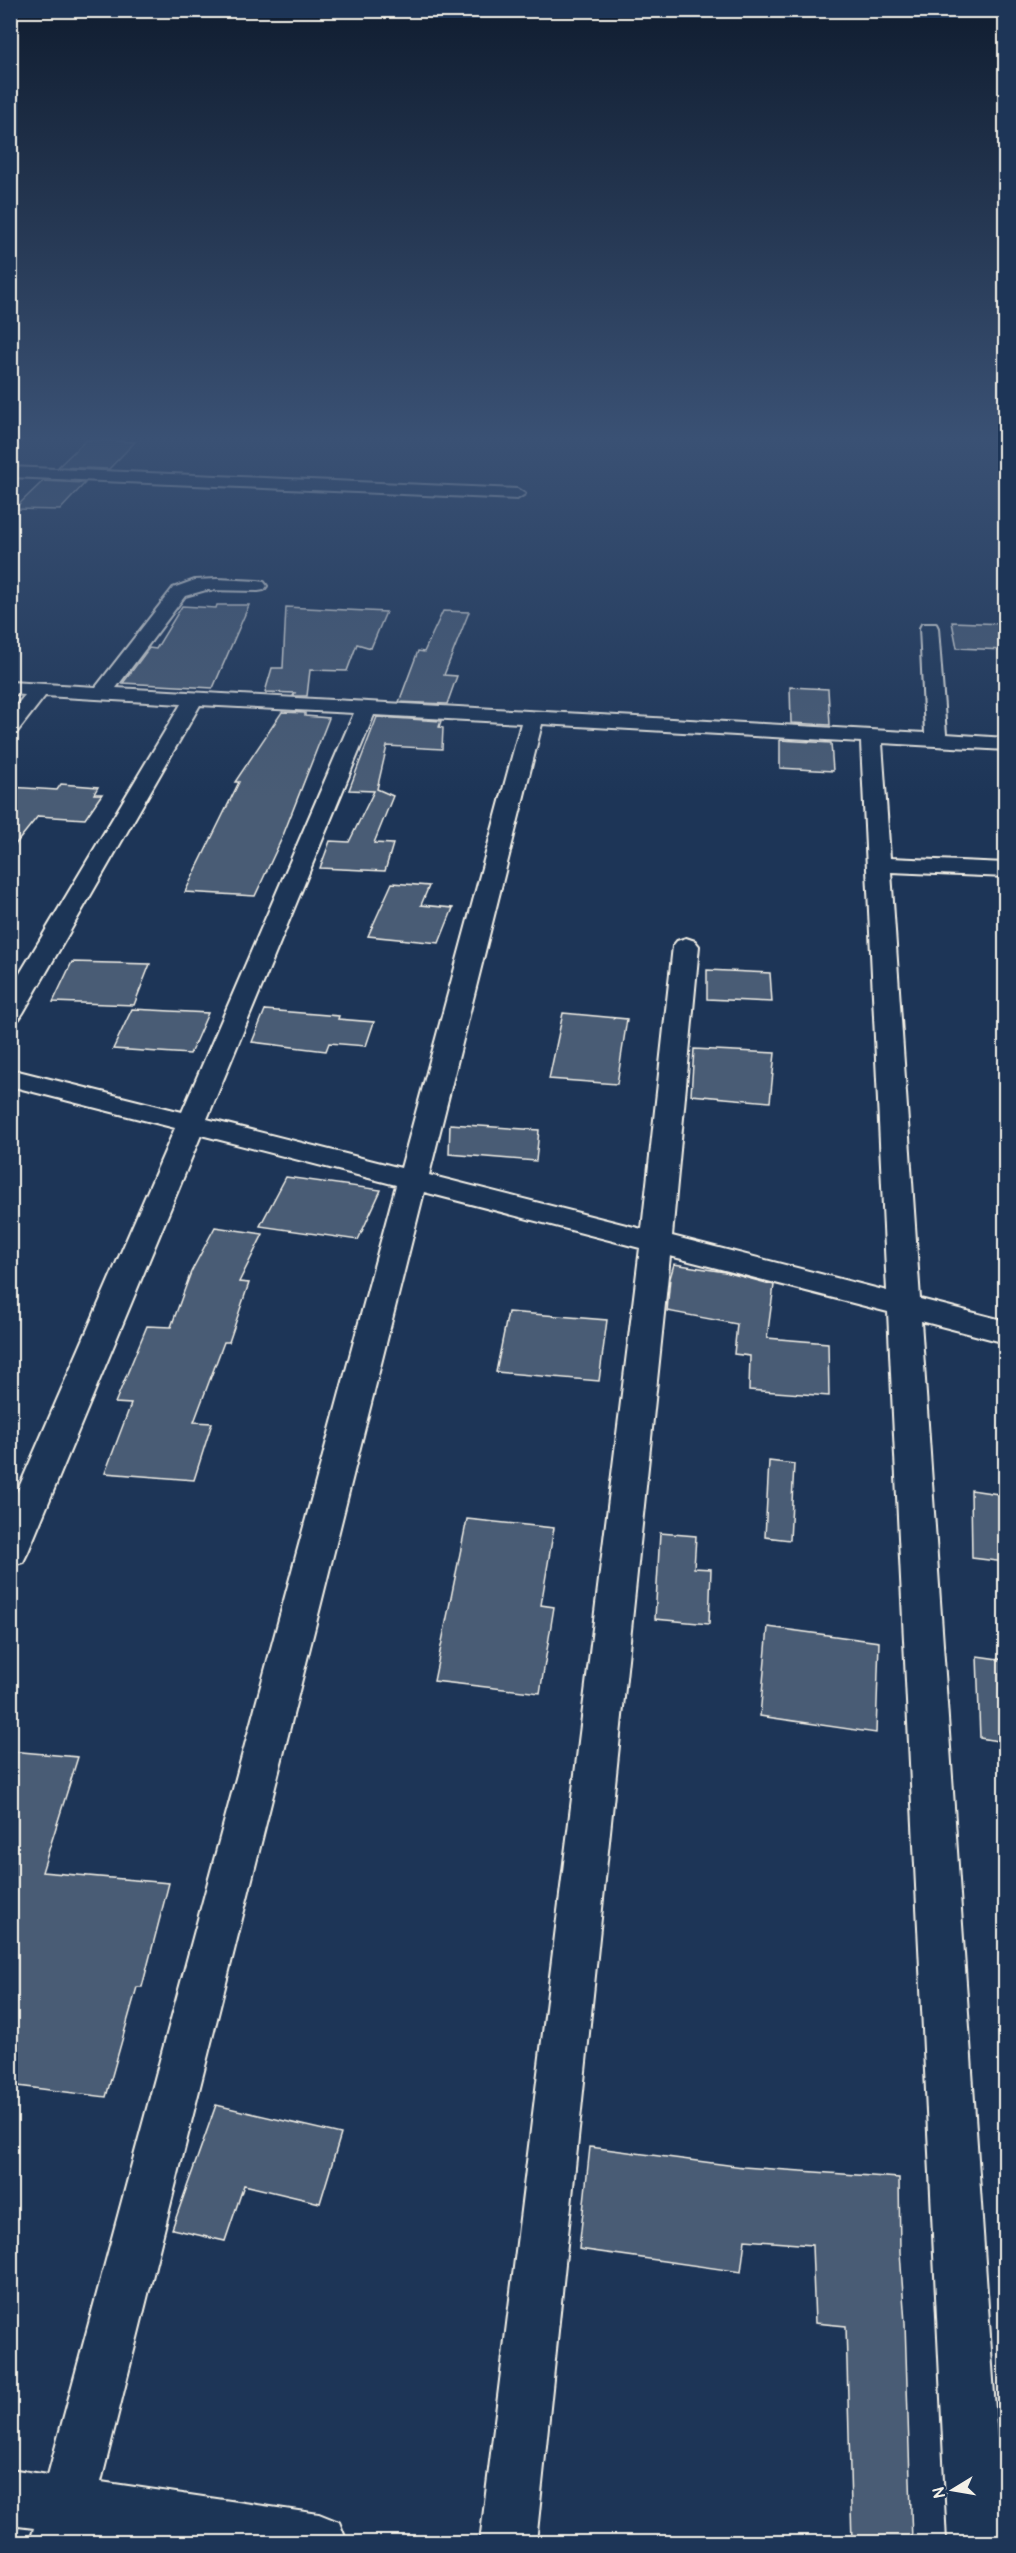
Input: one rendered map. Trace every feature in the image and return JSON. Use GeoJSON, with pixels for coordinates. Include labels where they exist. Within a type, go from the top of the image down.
{"type":"FeatureCollection","features":[{"type":"Feature","properties":{"kind":"street"},"geometry":{"type":"LineString","coordinates":[[102,693],[185,587],[258,586]]}},
{"type":"Feature","properties":{"kind":"street"},"geometry":{"type":"LineString","coordinates":[[929,628],[936,740]]}},
{"type":"Feature","properties":{"kind":"street"},"geometry":{"type":"LineString","coordinates":[[10,688],[1005,744]]}},
{"type":"Feature","properties":{"kind":"street"},"geometry":{"type":"LineString","coordinates":[[10,728],[40,689]]}},
{"type":"Feature","properties":{"kind":"street"},"geometry":{"type":"LineString","coordinates":[[10,1013],[194,698]]}},
{"type":"Feature","properties":{"kind":"street"},"geometry":{"type":"LineString","coordinates":[[10,1552],[367,708]]}},
{"type":"Feature","properties":{"kind":"street"},"geometry":{"type":"LineString","coordinates":[[62,2524],[533,717]]}},
{"type":"Feature","properties":{"kind":"street"},"geometry":{"type":"LineString","coordinates":[[871,737],[906,1306],[976,2542]]}},
{"type":"Feature","properties":{"kind":"street"},"geometry":{"type":"LineString","coordinates":[[878,864],[1005,870]]}},
{"type":"Feature","properties":{"kind":"street"},"geometry":{"type":"LineString","coordinates":[[508,2542],[656,1243],[686,946]]}},
{"type":"Feature","properties":{"kind":"street"},"geometry":{"type":"LineString","coordinates":[[10,1077],[1005,1332]]}},
{"type":"Feature","properties":{"kind":"street"},"geometry":{"type":"LineString","coordinates":[[10,2497],[62,2524],[320,2542]]}},
{"type":"Feature","properties":{"kind":"building"},"geometry":{"type":"Polygon","coordinates":[[[217,605],[249,605],[213,688],[123,683],[149,648],[156,649],[182,606],[216,608],[217,605]]]}},
{"type":"Feature","properties":{"kind":"building"},"geometry":{"type":"Polygon","coordinates":[[[286,607],[386,612],[371,648],[357,644],[347,671],[310,670],[307,696],[293,696],[295,693],[265,692],[272,668],[283,668],[286,607]]]}},
{"type":"Feature","properties":{"kind":"building"},"geometry":{"type":"Polygon","coordinates":[[[443,611],[469,612],[444,675],[457,676],[447,704],[399,702],[418,651],[424,652],[443,611]]]}},
{"type":"Feature","properties":{"kind":"building"},"geometry":{"type":"Polygon","coordinates":[[[952,622],[1005,624],[1005,650],[957,648],[952,622]]]}},
{"type":"Feature","properties":{"kind":"building"},"geometry":{"type":"Polygon","coordinates":[[[790,687],[828,689],[830,725],[791,723],[790,687]]]}},
{"type":"Feature","properties":{"kind":"building"},"geometry":{"type":"Polygon","coordinates":[[[282,712],[305,713],[305,716],[329,718],[282,838],[255,896],[185,892],[239,782],[235,782],[282,712]]]}},
{"type":"Feature","properties":{"kind":"building"},"geometry":{"type":"Polygon","coordinates":[[[377,717],[441,721],[439,727],[443,728],[442,749],[387,746],[377,789],[393,796],[374,843],[393,844],[385,871],[320,868],[330,841],[349,842],[374,791],[349,790],[377,717]]]}},
{"type":"Feature","properties":{"kind":"building"},"geometry":{"type":"Polygon","coordinates":[[[780,740],[831,743],[833,771],[780,768],[780,740]]]}},
{"type":"Feature","properties":{"kind":"building"},"geometry":{"type":"Polygon","coordinates":[[[61,784],[98,787],[94,794],[102,794],[85,819],[38,816],[10,851],[10,787],[57,790],[61,784]]]}},
{"type":"Feature","properties":{"kind":"building"},"geometry":{"type":"Polygon","coordinates":[[[392,883],[429,886],[421,905],[453,908],[439,943],[368,936],[392,883]]]}},
{"type":"Feature","properties":{"kind":"building"},"geometry":{"type":"Polygon","coordinates":[[[72,962],[150,964],[134,1005],[53,1002],[72,962]]]}},
{"type":"Feature","properties":{"kind":"building"},"geometry":{"type":"Polygon","coordinates":[[[707,970],[770,973],[772,1002],[707,999],[707,970]]]}},
{"type":"Feature","properties":{"kind":"building"},"geometry":{"type":"Polygon","coordinates":[[[132,1009],[208,1013],[190,1054],[113,1049],[132,1009]]]}},
{"type":"Feature","properties":{"kind":"building"},"geometry":{"type":"Polygon","coordinates":[[[265,1010],[339,1016],[338,1019],[374,1022],[366,1046],[329,1043],[326,1051],[252,1042],[265,1010]]]}},
{"type":"Feature","properties":{"kind":"building"},"geometry":{"type":"Polygon","coordinates":[[[563,1013],[627,1019],[617,1084],[549,1079],[563,1013]]]}},
{"type":"Feature","properties":{"kind":"building"},"geometry":{"type":"Polygon","coordinates":[[[694,1049],[775,1053],[770,1102],[691,1095],[694,1049]]]}},
{"type":"Feature","properties":{"kind":"building"},"geometry":{"type":"Polygon","coordinates":[[[450,1124],[539,1130],[536,1161],[449,1154],[450,1124]]]}},
{"type":"Feature","properties":{"kind":"building"},"geometry":{"type":"Polygon","coordinates":[[[286,1177],[381,1190],[358,1240],[260,1226],[286,1177]]]}},
{"type":"Feature","properties":{"kind":"building"},"geometry":{"type":"Polygon","coordinates":[[[215,1227],[263,1234],[239,1282],[249,1283],[229,1342],[224,1342],[194,1422],[212,1423],[194,1480],[105,1473],[131,1404],[115,1403],[147,1326],[171,1327],[191,1272],[215,1227]]]}},
{"type":"Feature","properties":{"kind":"building"},"geometry":{"type":"Polygon","coordinates":[[[674,1264],[725,1272],[774,1285],[767,1338],[828,1343],[829,1396],[749,1390],[750,1356],[734,1354],[737,1324],[667,1311],[670,1278],[674,1264]]]}},
{"type":"Feature","properties":{"kind":"building"},"geometry":{"type":"Polygon","coordinates":[[[508,1312],[607,1320],[599,1381],[496,1372],[508,1312]]]}},
{"type":"Feature","properties":{"kind":"building"},"geometry":{"type":"Polygon","coordinates":[[[769,1461],[794,1464],[790,1540],[765,1537],[769,1461]]]}},
{"type":"Feature","properties":{"kind":"building"},"geometry":{"type":"Polygon","coordinates":[[[971,1490],[1005,1495],[1005,1562],[972,1558],[971,1490]]]}},
{"type":"Feature","properties":{"kind":"building"},"geometry":{"type":"Polygon","coordinates":[[[467,1519],[554,1528],[541,1605],[554,1607],[540,1693],[434,1681],[467,1519]]]}},
{"type":"Feature","properties":{"kind":"building"},"geometry":{"type":"Polygon","coordinates":[[[660,1533],[696,1536],[694,1568],[711,1569],[709,1624],[655,1619],[660,1533]]]}},
{"type":"Feature","properties":{"kind":"building"},"geometry":{"type":"Polygon","coordinates":[[[768,1627],[879,1642],[876,1733],[760,1716],[768,1627]]]}},
{"type":"Feature","properties":{"kind":"building"},"geometry":{"type":"Polygon","coordinates":[[[977,1656],[1005,1660],[1005,1742],[980,1738],[977,1656]]]}},
{"type":"Feature","properties":{"kind":"building"},"geometry":{"type":"Polygon","coordinates":[[[10,1751],[78,1757],[42,1872],[169,1883],[142,1987],[137,1987],[106,2097],[10,2085],[10,1751]]]}},
{"type":"Feature","properties":{"kind":"building"},"geometry":{"type":"Polygon","coordinates":[[[216,2105],[341,2134],[320,2203],[244,2185],[225,2241],[172,2229],[216,2105]]]}},
{"type":"Feature","properties":{"kind":"building"},"geometry":{"type":"Polygon","coordinates":[[[590,2147],[743,2167],[899,2178],[912,2542],[852,2542],[846,2326],[815,2323],[812,2245],[745,2240],[741,2272],[579,2249],[590,2147]]]}}]}
